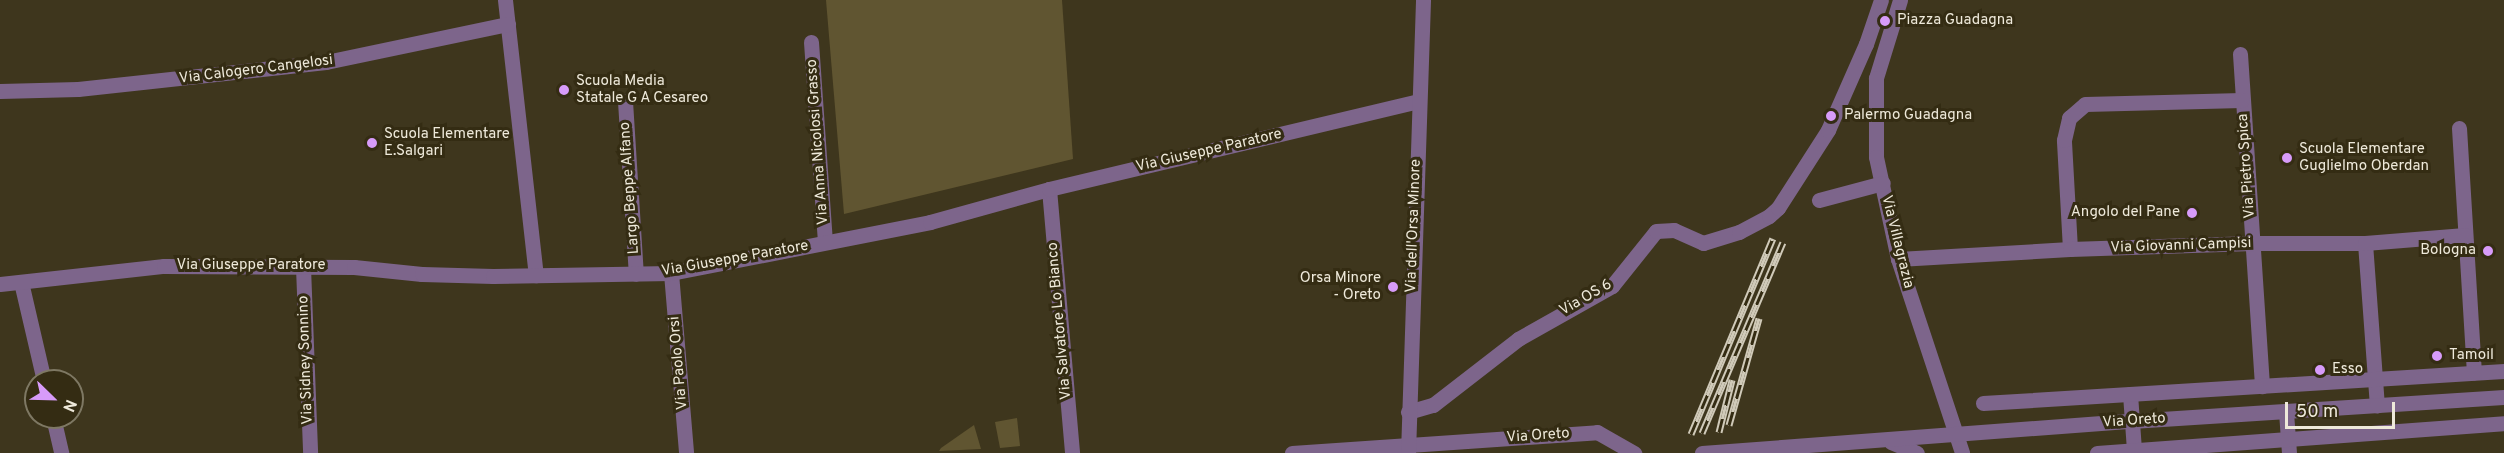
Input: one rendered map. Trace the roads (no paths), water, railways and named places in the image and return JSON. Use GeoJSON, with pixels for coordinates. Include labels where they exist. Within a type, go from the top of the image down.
{"type":"FeatureCollection","features":[{"type":"Feature","properties":{"kind":"street"},"geometry":{"type":"LineString","coordinates":[[506,0],[536,275]]}},
{"type":"Feature","properties":{"kind":"street","name":"Via dell'Orsa Minore"},"geometry":{"type":"LineString","coordinates":[[1408,449],[1424,0]]}},
{"type":"Feature","properties":{"kind":"street","name":"Via OS 6"},"geometry":{"type":"LineString","coordinates":[[1408,412],[1433,405],[1518,339],[1612,286],[1656,231],[1674,230],[1703,243],[1738,231],[1769,216],[1778,208],[1828,130],[1866,44],[1881,0]]}},
{"type":"Feature","properties":{"kind":"street","name":"Via Villagrazia"},"geometry":{"type":"LineString","coordinates":[[1900,0],[1876,78],[1876,157],[1898,258],[1958,435],[1962,453]]}},
{"type":"Feature","properties":{"kind":"street","name":"Via Calogero Cangelosi"},"geometry":{"type":"LineString","coordinates":[[0,91],[78,89],[326,62],[508,24]]}},
{"type":"Feature","properties":{"kind":"street","name":"Via Anna Nicolosi Grasso"},"geometry":{"type":"LineString","coordinates":[[811,42],[825,242]]}},
{"type":"Feature","properties":{"kind":"street","name":"Via Pietro Spica"},"geometry":{"type":"LineString","coordinates":[[2240,54],[2262,386]]}},
{"type":"Feature","properties":{"kind":"street"},"geometry":{"type":"LineString","coordinates":[[2070,249],[2064,140],[2068,118],[2085,104],[2242,100]]}},
{"type":"Feature","properties":{"kind":"street","name":"Largo Beppe Alfano"},"geometry":{"type":"LineString","coordinates":[[625,101],[636,274]]}},
{"type":"Feature","properties":{"kind":"street","name":"Via Giuseppe Paratore"},"geometry":{"type":"LineString","coordinates":[[0,284],[164,266],[354,267],[422,274],[671,273],[930,222],[1049,189],[1419,101]]}},
{"type":"Feature","properties":{"kind":"street"},"geometry":{"type":"LineString","coordinates":[[2459,128],[2474,373]]}},
{"type":"Feature","properties":{"kind":"street"},"geometry":{"type":"LineString","coordinates":[[1819,200],[1882,183]]}},
{"type":"Feature","properties":{"kind":"street","name":"Via Salvatore Lo Bianco"},"geometry":{"type":"LineString","coordinates":[[1049,189],[1072,453]]}},
{"type":"Feature","properties":{"kind":"street","name":"Via Giovanni Campisi"},"geometry":{"type":"LineString","coordinates":[[1898,258],[2253,243],[2365,243],[2465,235]]}},
{"type":"Feature","properties":{"kind":"street"},"geometry":{"type":"LineString","coordinates":[[2365,243],[2376,406]]}},
{"type":"Feature","properties":{"kind":"street","name":"Via Sidney Sonnino"},"geometry":{"type":"LineString","coordinates":[[303,267],[310,453]]}},
{"type":"Feature","properties":{"kind":"street","name":"Via Paolo Orsi"},"geometry":{"type":"LineString","coordinates":[[671,273],[686,453]]}},
{"type":"Feature","properties":{"kind":"street"},"geometry":{"type":"LineString","coordinates":[[21,282],[41,369]]}},
{"type":"Feature","properties":{"kind":"street","name":"Via Oreto"},"geometry":{"type":"LineString","coordinates":[[1983,403],[2504,371]]}},
{"type":"Feature","properties":{"kind":"street"},"geometry":{"type":"LineString","coordinates":[[2130,394],[2134,450]]}},
{"type":"Feature","properties":{"kind":"street","name":"Via Oreto"},"geometry":{"type":"LineString","coordinates":[[1702,453],[1763,451],[2131,421],[2504,397]]}},
{"type":"Feature","properties":{"kind":"street"},"geometry":{"type":"LineString","coordinates":[[2286,412],[2288,445]]}},
{"type":"Feature","properties":{"kind":"street","name":"Via Oreto"},"geometry":{"type":"LineString","coordinates":[[2097,453],[2288,445],[2504,423]]}},
{"type":"Feature","properties":{"kind":"street"},"geometry":{"type":"LineString","coordinates":[[56,429],[61,453]]}},
{"type":"Feature","properties":{"kind":"street","name":"Via Oreto"},"geometry":{"type":"LineString","coordinates":[[1292,453],[1408,449],[1597,432],[1634,453]]}},
{"type":"Feature","properties":{"kind":"street"},"geometry":{"type":"LineString","coordinates":[[1888,441],[1917,453]]}},
{"type":"Feature","properties":{"kind":"railway"},"geometry":{"type":"LineString","coordinates":[[1691,434],[1773,238]]}},
{"type":"Feature","properties":{"kind":"railway"},"geometry":{"type":"LineString","coordinates":[[1702,433],[1783,242]]}},
{"type":"Feature","properties":{"kind":"railway"},"geometry":{"type":"LineString","coordinates":[[1729,425],[1759,318]]}},
{"type":"Feature","properties":{"kind":"railway"},"geometry":{"type":"LineString","coordinates":[[1719,432],[1732,380]]}},
{"type":"Feature","properties":{"kind":"place","name":"Piazza Guadagna"},"geometry":{"type":"Point","coordinates":[1885,21]}},
{"type":"Feature","properties":{"kind":"place","name":"Scuola Media Statale G A Cesareo"},"geometry":{"type":"Point","coordinates":[564,90]}},
{"type":"Feature","properties":{"kind":"place","name":"Palermo Guadagna"},"geometry":{"type":"Point","coordinates":[1831,116]}},
{"type":"Feature","properties":{"kind":"place","name":"Scuola Elementare E.Salgari"},"geometry":{"type":"Point","coordinates":[372,143]}},
{"type":"Feature","properties":{"kind":"place","name":"Scuola Elementare Guglielmo Oberdan"},"geometry":{"type":"Point","coordinates":[2287,158]}},
{"type":"Feature","properties":{"kind":"place","name":"Angolo del Pane"},"geometry":{"type":"Point","coordinates":[2192,213]}},
{"type":"Feature","properties":{"kind":"place","name":"Bologna"},"geometry":{"type":"Point","coordinates":[2488,251]}},
{"type":"Feature","properties":{"kind":"place","name":"Orsa Minore - Oreto"},"geometry":{"type":"Point","coordinates":[1393,287]}},
{"type":"Feature","properties":{"kind":"place","name":"Tamoil"},"geometry":{"type":"Point","coordinates":[2437,356]}},
{"type":"Feature","properties":{"kind":"place","name":"Esso"},"geometry":{"type":"Point","coordinates":[2320,370]}}]}
